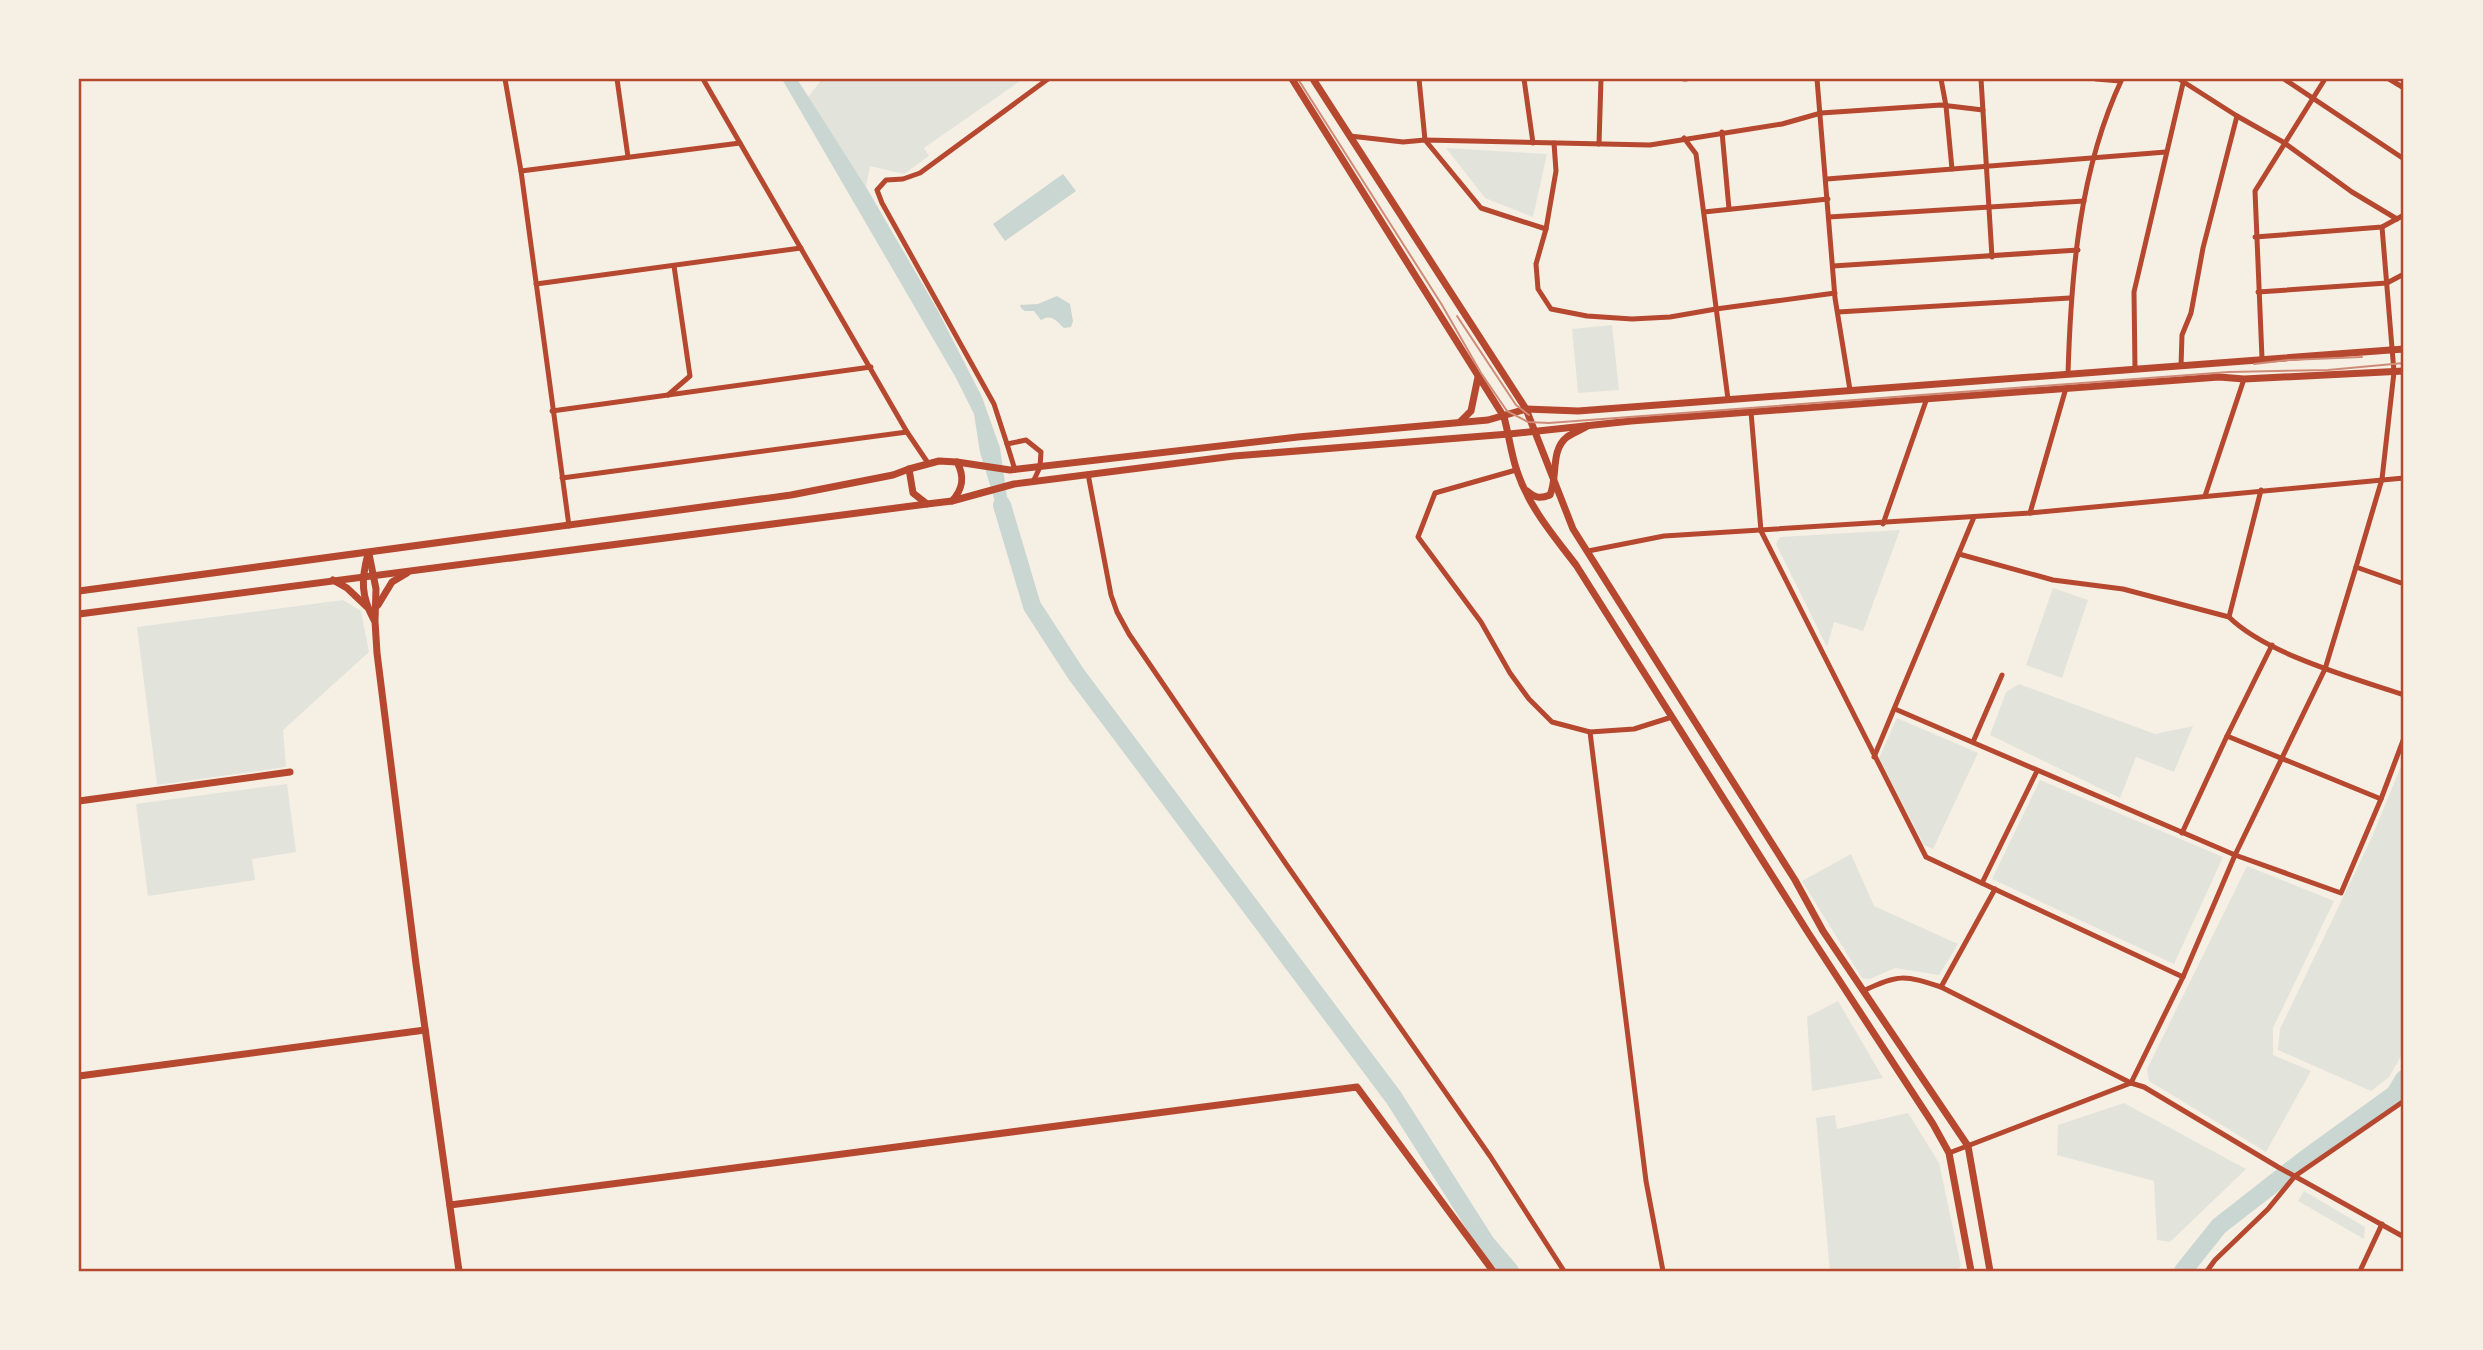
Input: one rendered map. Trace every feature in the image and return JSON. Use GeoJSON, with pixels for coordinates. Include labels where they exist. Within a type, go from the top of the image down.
{"type":"FeatureCollection","features":[{"type":"Feature","properties":{"kind":"street"},"geometry":{"type":"LineString","coordinates":[[505,79],[521,170],[569,526]]}},
{"type":"Feature","properties":{"kind":"street"},"geometry":{"type":"LineString","coordinates":[[617,79],[628,157]]}},
{"type":"Feature","properties":{"kind":"street"},"geometry":{"type":"LineString","coordinates":[[703,79],[907,432],[928,463]]}},
{"type":"Feature","properties":{"kind":"street"},"geometry":{"type":"LineString","coordinates":[[1012,470],[994,404],[877,190],[886,180],[903,179],[920,173],[1048,79]]}},
{"type":"Feature","properties":{"kind":"street"},"geometry":{"type":"LineString","coordinates":[[1292,79],[1504,417],[1516,470],[1545,524],[1576,565],[1809,934],[1933,1124],[1949,1153],[1971,1271]]}},
{"type":"Feature","properties":{"kind":"street"},"geometry":{"type":"LineString","coordinates":[[1313,79],[1526,409],[1573,529],[1795,880],[1823,931],[1968,1146],[1990,1271]]}},
{"type":"Feature","properties":{"kind":"street"},"geometry":{"type":"LineString","coordinates":[[1419,79],[1425,140],[1481,208],[1546,229]]}},
{"type":"Feature","properties":{"kind":"street"},"geometry":{"type":"LineString","coordinates":[[1524,79],[1533,143]]}},
{"type":"Feature","properties":{"kind":"street"},"geometry":{"type":"LineString","coordinates":[[1599,144],[1601,79]]}},
{"type":"Feature","properties":{"kind":"street"},"geometry":{"type":"LineString","coordinates":[[1817,79],[1835,293],[1850,390]]}},
{"type":"Feature","properties":{"kind":"street"},"geometry":{"type":"LineString","coordinates":[[1941,79],[1947,106],[1952,169]]}},
{"type":"Feature","properties":{"kind":"street"},"geometry":{"type":"LineString","coordinates":[[1981,79],[1992,257]]}},
{"type":"Feature","properties":{"kind":"street"},"geometry":{"type":"LineString","coordinates":[[2068,374],[2070,298],[2084,201],[2092,157],[2121,80],[2096,79]]}},
{"type":"Feature","properties":{"kind":"street"},"geometry":{"type":"LineString","coordinates":[[2135,369],[2134,292],[2182,79],[2236,116],[2283,142],[2352,192],[2397,219]]}},
{"type":"Feature","properties":{"kind":"street"},"geometry":{"type":"LineString","coordinates":[[2284,79],[2404,159]]}},
{"type":"Feature","properties":{"kind":"street"},"geometry":{"type":"LineString","coordinates":[[2262,358],[2255,191],[2283,142],[2325,79]]}},
{"type":"Feature","properties":{"kind":"street"},"geometry":{"type":"LineString","coordinates":[[2389,79],[2404,88]]}},
{"type":"Feature","properties":{"kind":"street"},"geometry":{"type":"LineString","coordinates":[[1350,136],[1404,142],[1425,140],[1650,145],[1782,124],[1821,113],[1947,106],[1983,110]]}},
{"type":"Feature","properties":{"kind":"street"},"geometry":{"type":"LineString","coordinates":[[2181,366],[2182,335],[2191,313],[2203,248],[2236,116]]}},
{"type":"Feature","properties":{"kind":"street"},"geometry":{"type":"LineString","coordinates":[[1721,132],[1729,209]]}},
{"type":"Feature","properties":{"kind":"street"},"geometry":{"type":"LineString","coordinates":[[1684,138],[1696,154],[1728,399]]}},
{"type":"Feature","properties":{"kind":"street"},"geometry":{"type":"LineString","coordinates":[[521,170],[740,143]]}},
{"type":"Feature","properties":{"kind":"street"},"geometry":{"type":"LineString","coordinates":[[1554,143],[1556,171],[1546,229],[1535,264],[1538,289],[1551,309],[1587,316],[1632,319],[1670,317],[1835,293]]}},
{"type":"Feature","properties":{"kind":"street"},"geometry":{"type":"LineString","coordinates":[[1827,179],[2166,152]]}},
{"type":"Feature","properties":{"kind":"street"},"geometry":{"type":"LineString","coordinates":[[1704,212],[1828,199]]}},
{"type":"Feature","properties":{"kind":"street"},"geometry":{"type":"LineString","coordinates":[[1829,217],[2084,201]]}},
{"type":"Feature","properties":{"kind":"street"},"geometry":{"type":"LineString","coordinates":[[2255,237],[2382,227],[2404,215]]}},
{"type":"Feature","properties":{"kind":"street"},"geometry":{"type":"LineString","coordinates":[[1949,1153],[2130,1083],[2183,977],[2235,855],[2325,669],[2382,479],[2394,372],[2382,227]]}},
{"type":"Feature","properties":{"kind":"street"},"geometry":{"type":"LineString","coordinates":[[536,284],[802,248]]}},
{"type":"Feature","properties":{"kind":"street"},"geometry":{"type":"LineString","coordinates":[[1833,266],[2078,250]]}},
{"type":"Feature","properties":{"kind":"street"},"geometry":{"type":"LineString","coordinates":[[668,395],[690,376],[674,265]]}},
{"type":"Feature","properties":{"kind":"street"},"geometry":{"type":"LineString","coordinates":[[2258,292],[2387,283],[2404,274]]}},
{"type":"Feature","properties":{"kind":"street"},"geometry":{"type":"LineString","coordinates":[[1838,312],[2070,298]]}},
{"type":"Feature","properties":{"kind":"street"},"geometry":{"type":"LineString","coordinates":[[79,591],[791,495],[893,475],[928,463],[947,461],[1012,470],[1157,452],[1504,417],[1526,409],[1578,411],[2404,349]]}},
{"type":"Feature","properties":{"kind":"street"},"geometry":{"type":"LineString","coordinates":[[552,411],[871,367]]}},
{"type":"Feature","properties":{"kind":"street"},"geometry":{"type":"LineString","coordinates":[[79,614],[952,501],[1014,484],[1234,456],[1927,398],[2219,377],[2244,379],[2404,371]]}},
{"type":"Feature","properties":{"kind":"street"},"geometry":{"type":"LineString","coordinates":[[1461,421],[1471,411],[1478,377]]}},
{"type":"Feature","properties":{"kind":"street"},"geometry":{"type":"LineString","coordinates":[[2206,496],[2244,379]]}},
{"type":"Feature","properties":{"kind":"street"},"geometry":{"type":"LineString","coordinates":[[2030,513],[2067,388]]}},
{"type":"Feature","properties":{"kind":"street"},"geometry":{"type":"LineString","coordinates":[[1883,524],[1927,398]]}},
{"type":"Feature","properties":{"kind":"street"},"geometry":{"type":"LineString","coordinates":[[1751,412],[1760,531],[1926,857],[2183,977]]}},
{"type":"Feature","properties":{"kind":"street"},"geometry":{"type":"LineString","coordinates":[[1524,488],[1534,497],[1550,495],[1555,485],[1556,454],[1564,439],[1590,425]]}},
{"type":"Feature","properties":{"kind":"street"},"geometry":{"type":"LineString","coordinates":[[562,478],[907,432]]}},
{"type":"Feature","properties":{"kind":"street"},"geometry":{"type":"LineString","coordinates":[[1007,444],[1026,440],[1041,452],[1041,467],[1032,482]]}},
{"type":"Feature","properties":{"kind":"street"},"geometry":{"type":"LineString","coordinates":[[952,501],[962,487],[961,470],[957,463]]}},
{"type":"Feature","properties":{"kind":"street"},"geometry":{"type":"LineString","coordinates":[[909,469],[913,493],[927,504]]}},
{"type":"Feature","properties":{"kind":"street"},"geometry":{"type":"LineString","coordinates":[[1516,470],[1435,493],[1418,537],[1481,622],[1510,673],[1529,699],[1552,722],[1590,732],[1634,729],[1672,717]]}},
{"type":"Feature","properties":{"kind":"street"},"geometry":{"type":"LineString","coordinates":[[1088,474],[1111,594],[1116,612],[1126,629],[1294,876],[1490,1156],[1564,1271]]}},
{"type":"Feature","properties":{"kind":"street"},"geometry":{"type":"LineString","coordinates":[[1588,551],[1664,536],[2030,513],[2404,478]]}},
{"type":"Feature","properties":{"kind":"street"},"geometry":{"type":"LineString","coordinates":[[2228,617],[2261,491]]}},
{"type":"Feature","properties":{"kind":"street"},"geometry":{"type":"LineString","coordinates":[[1874,758],[1974,517]]}},
{"type":"Feature","properties":{"kind":"street"},"geometry":{"type":"LineString","coordinates":[[369,554],[374,575],[377,605],[375,621],[425,1030],[459,1271]]}},
{"type":"Feature","properties":{"kind":"street"},"geometry":{"type":"LineString","coordinates":[[368,608],[363,576],[369,554]]}},
{"type":"Feature","properties":{"kind":"street"},"geometry":{"type":"LineString","coordinates":[[1959,554],[2053,580],[2123,589],[2228,617],[2241,629],[2325,669],[2404,695]]}},
{"type":"Feature","properties":{"kind":"street"},"geometry":{"type":"LineString","coordinates":[[2356,567],[2404,584]]}},
{"type":"Feature","properties":{"kind":"street"},"geometry":{"type":"LineString","coordinates":[[377,605],[392,582],[411,571]]}},
{"type":"Feature","properties":{"kind":"street"},"geometry":{"type":"LineString","coordinates":[[333,580],[347,588],[368,608],[375,621]]}},
{"type":"Feature","properties":{"kind":"street"},"geometry":{"type":"LineString","coordinates":[[2182,833],[2272,645]]}},
{"type":"Feature","properties":{"kind":"street"},"geometry":{"type":"LineString","coordinates":[[1973,742],[2001,675]]}},
{"type":"Feature","properties":{"kind":"street"},"geometry":{"type":"LineString","coordinates":[[1895,709],[2235,855],[2340,893],[2404,738]]}},
{"type":"Feature","properties":{"kind":"street"},"geometry":{"type":"LineString","coordinates":[[1590,732],[1646,1181],[1663,1271]]}},
{"type":"Feature","properties":{"kind":"street"},"geometry":{"type":"LineString","coordinates":[[2227,736],[2381,799]]}},
{"type":"Feature","properties":{"kind":"street"},"geometry":{"type":"LineString","coordinates":[[1982,883],[2037,771]]}},
{"type":"Feature","properties":{"kind":"street"},"geometry":{"type":"LineString","coordinates":[[79,800],[290,772]]}},
{"type":"Feature","properties":{"kind":"street"},"geometry":{"type":"LineString","coordinates":[[1941,987],[1995,889]]}},
{"type":"Feature","properties":{"kind":"street"},"geometry":{"type":"LineString","coordinates":[[1863,992],[1891,978],[1912,977],[1941,987],[2130,1083],[2144,1087],[2278,1167],[2404,1237]]}},
{"type":"Feature","properties":{"kind":"street"},"geometry":{"type":"LineString","coordinates":[[79,1076],[425,1030]]}},
{"type":"Feature","properties":{"kind":"street"},"geometry":{"type":"LineString","coordinates":[[450,1205],[1357,1087],[1493,1271]]}},
{"type":"Feature","properties":{"kind":"street"},"geometry":{"type":"LineString","coordinates":[[2207,1271],[2295,1176],[2404,1101]]}},
{"type":"Feature","properties":{"kind":"street"},"geometry":{"type":"LineString","coordinates":[[2360,1271],[2382,1224]]}},
{"type":"Feature","properties":{"kind":"shaded area"},"geometry":{"type":"Polygon","coordinates":[[[782,79],[797,79],[866,187],[937,309],[982,397],[1000,448],[1008,504],[996,505],[980,452],[974,414],[956,378],[782,79]]]}},
{"type":"Feature","properties":{"kind":"shaded area"},"geometry":{"type":"Polygon","coordinates":[[[822,79],[1023,79],[924,148],[929,156],[904,174],[870,166],[866,187],[808,97],[822,79]]]}},
{"type":"Feature","properties":{"kind":"shaded area"},"geometry":{"type":"Polygon","coordinates":[[[1446,148],[1547,154],[1533,217],[1485,198],[1446,148]]]}},
{"type":"Feature","properties":{"kind":"shaded area"},"geometry":{"type":"Polygon","coordinates":[[[1063,174],[1076,191],[1005,241],[993,224],[1063,174]]]}},
{"type":"Feature","properties":{"kind":"shaded area"},"geometry":{"type":"Polygon","coordinates":[[[1057,296],[1070,304],[1073,321],[1071,327],[1064,328],[1051,318],[1041,320],[1034,311],[1025,311],[1020,305],[1038,304],[1057,296]]]}},
{"type":"Feature","properties":{"kind":"shaded area"},"geometry":{"type":"Polygon","coordinates":[[[1612,325],[1619,390],[1578,393],[1572,329],[1612,325]]]}},
{"type":"Feature","properties":{"kind":"shaded area"},"geometry":{"type":"Polygon","coordinates":[[[1900,530],[1863,631],[1834,622],[1827,647],[1776,544],[1780,537],[1900,530]]]}},
{"type":"Feature","properties":{"kind":"shaded area"},"geometry":{"type":"Polygon","coordinates":[[[2053,588],[2088,600],[2062,678],[2026,665],[2053,588]]]}},
{"type":"Feature","properties":{"kind":"shaded area"},"geometry":{"type":"Polygon","coordinates":[[[343,600],[361,611],[369,652],[283,730],[286,767],[157,785],[137,627],[343,600]]]}},
{"type":"Feature","properties":{"kind":"shaded area"},"geometry":{"type":"Polygon","coordinates":[[[2019,684],[2155,734],[2193,726],[2174,772],[2136,757],[2120,798],[1990,735],[2006,692],[2019,684]]]}},
{"type":"Feature","properties":{"kind":"shaded area"},"geometry":{"type":"Polygon","coordinates":[[[1897,718],[1978,753],[1933,849],[1924,845],[1879,758],[1897,718]]]}},
{"type":"Feature","properties":{"kind":"shaded area"},"geometry":{"type":"Polygon","coordinates":[[[2404,759],[2404,1051],[2389,1077],[2371,1091],[2278,1050],[2280,1029],[2371,839],[2404,759]]]}},
{"type":"Feature","properties":{"kind":"shaded area"},"geometry":{"type":"Polygon","coordinates":[[[2040,780],[2223,857],[2174,964],[1992,879],[2040,780]]]}},
{"type":"Feature","properties":{"kind":"shaded area"},"geometry":{"type":"Polygon","coordinates":[[[287,784],[296,852],[252,859],[255,880],[148,896],[136,804],[287,784]]]}},
{"type":"Feature","properties":{"kind":"shaded area"},"geometry":{"type":"Polygon","coordinates":[[[1851,854],[1874,906],[1958,944],[1939,975],[1895,968],[1870,979],[1862,978],[1802,881],[1851,854]]]}},
{"type":"Feature","properties":{"kind":"shaded area"},"geometry":{"type":"Polygon","coordinates":[[[2247,866],[2334,901],[2273,1028],[2273,1055],[2311,1071],[2266,1152],[2149,1081],[2147,1069],[2247,866]]]}},
{"type":"Feature","properties":{"kind":"shaded area"},"geometry":{"type":"Polygon","coordinates":[[[1838,1001],[1883,1078],[1812,1091],[1807,1017],[1838,1001]]]}},
{"type":"Feature","properties":{"kind":"shaded area"},"geometry":{"type":"Polygon","coordinates":[[[2124,1103],[2246,1169],[2170,1242],[2157,1240],[2154,1181],[2057,1155],[2058,1125],[2124,1103]]]}},
{"type":"Feature","properties":{"kind":"shaded area"},"geometry":{"type":"Polygon","coordinates":[[[1908,1113],[1939,1163],[1961,1266],[1955,1271],[1830,1271],[1816,1118],[1835,1115],[1837,1129],[1908,1113]]]}},
{"type":"Feature","properties":{"kind":"shaded area"},"geometry":{"type":"Polygon","coordinates":[[[2304,1191],[2365,1227],[2364,1239],[2298,1201],[2304,1191]]]}},
{"type":"Feature","properties":{"kind":"waterway"},"geometry":{"type":"LineString","coordinates":[[1002,505],[1032,606],[1076,674],[1394,1098],[1486,1243],[1510,1271]]}},
{"type":"Feature","properties":{"kind":"waterway"},"geometry":{"type":"LineString","coordinates":[[2183,1271],[2219,1226],[2395,1094],[2404,1079]]}},
{"type":"Feature","properties":{"kind":"tram line"},"geometry":{"type":"LineString","coordinates":[[1298,79],[1442,305],[1481,373],[1507,411],[1528,422],[1549,423],[2229,372],[2328,370],[2404,363]]}},
{"type":"Feature","properties":{"kind":"tram line"},"geometry":{"type":"LineString","coordinates":[[1457,316],[1516,405],[1529,415]]}},
{"type":"Feature","properties":{"kind":"tram line"},"geometry":{"type":"LineString","coordinates":[[2254,364],[2362,357]]}}]}
